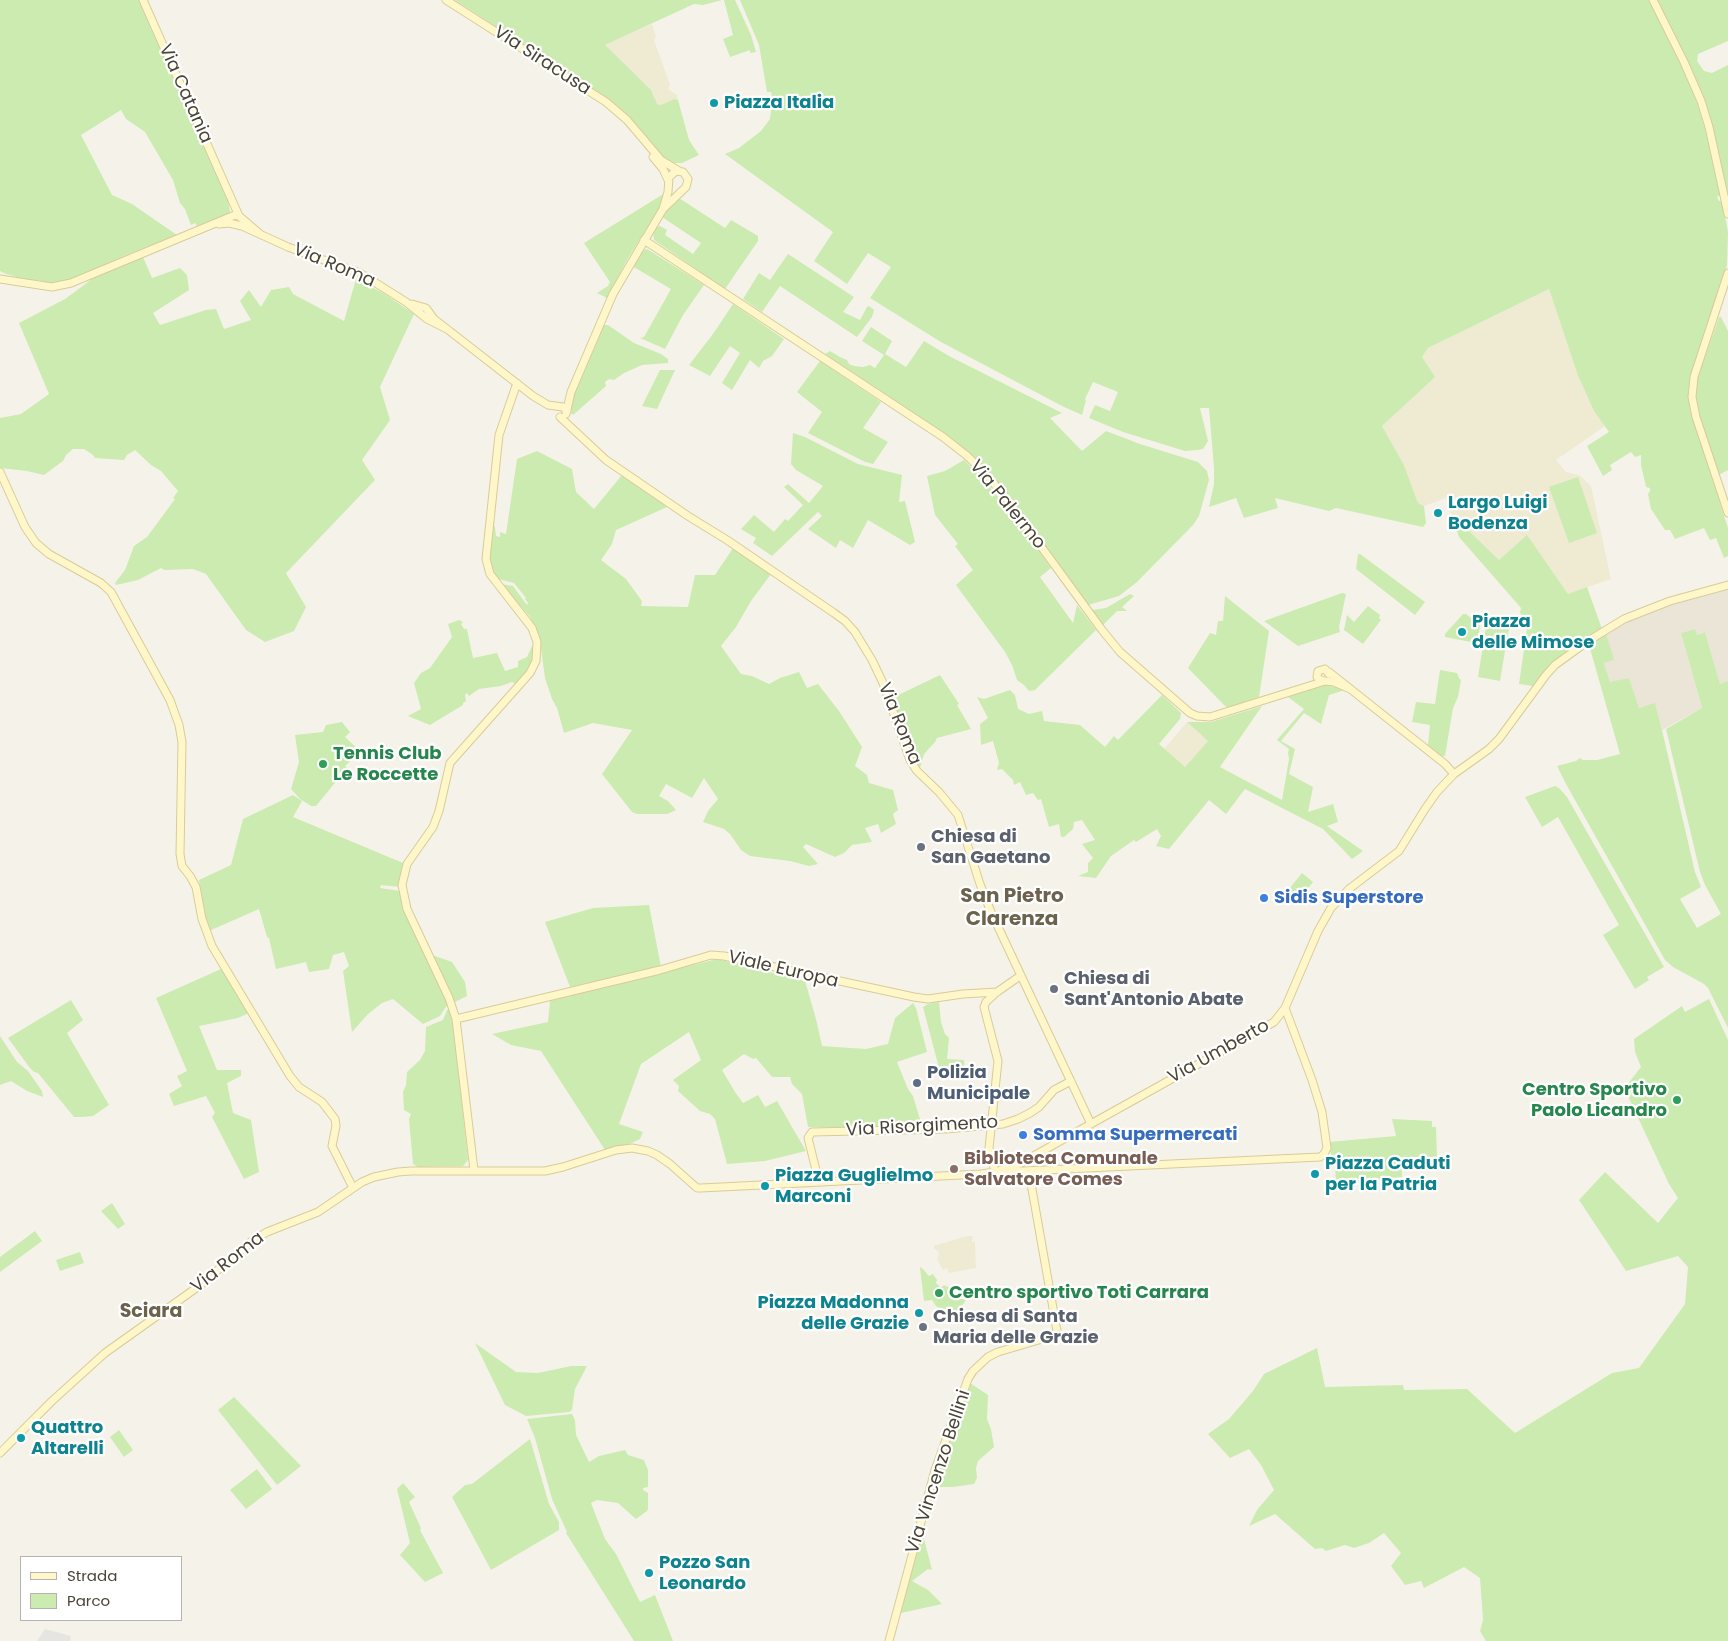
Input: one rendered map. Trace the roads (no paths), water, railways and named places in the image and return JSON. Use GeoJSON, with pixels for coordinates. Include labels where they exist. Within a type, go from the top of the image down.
{"type":"FeatureCollection","features":[{"type":"Feature","properties":{"kind":"street","name":"Via Catania"},"geometry":{"type":"LineString","coordinates":[[143,0],[228,188],[235,219]]}},
{"type":"Feature","properties":{"kind":"street","name":"Via Siracusa"},"geometry":{"type":"LineString","coordinates":[[446,0],[606,102],[621,114],[633,128]]}},
{"type":"Feature","properties":{"kind":"street"},"geometry":{"type":"LineString","coordinates":[[1653,0],[1690,75],[1701,102],[1709,127],[1728,214]]}},
{"type":"Feature","properties":{"kind":"street"},"geometry":{"type":"LineString","coordinates":[[633,128],[661,160],[685,174],[688,179],[684,188],[663,209]]}},
{"type":"Feature","properties":{"kind":"street"},"geometry":{"type":"LineString","coordinates":[[633,128],[663,169],[668,182],[674,190],[680,191],[684,188]]}},
{"type":"Feature","properties":{"kind":"street"},"geometry":{"type":"LineString","coordinates":[[561,412],[613,294],[663,209],[670,174],[679,171]]}},
{"type":"Feature","properties":{"kind":"street"},"geometry":{"type":"LineString","coordinates":[[0,279],[40,286],[64,285],[82,280],[201,228],[235,219]]}},
{"type":"Feature","properties":{"kind":"street","name":"Via Roma"},"geometry":{"type":"LineString","coordinates":[[235,219],[260,234],[288,247],[360,273],[422,311],[427,320],[432,318],[517,383],[541,404],[561,412],[606,460],[844,620],[855,632],[872,660],[883,684],[913,766],[958,815],[984,893],[1020,976],[1091,1124]]}},
{"type":"Feature","properties":{"kind":"street","name":"Via Palermo"},"geometry":{"type":"LineString","coordinates":[[644,240],[935,431],[966,455],[1002,493],[1110,641],[1129,661],[1190,713],[1197,716],[1210,717],[1324,681]]}},
{"type":"Feature","properties":{"kind":"street"},"geometry":{"type":"LineString","coordinates":[[1728,273],[1694,376],[1692,392],[1696,417],[1728,513]]}},
{"type":"Feature","properties":{"kind":"street"},"geometry":{"type":"LineString","coordinates":[[474,1170],[456,1020],[452,1003],[407,909],[403,891],[403,876],[404,869],[410,858],[433,827],[439,811],[450,763],[522,682],[534,666],[537,655],[534,635],[527,620],[496,582],[488,568],[486,555],[499,435],[517,383]]}},
{"type":"Feature","properties":{"kind":"street"},"geometry":{"type":"LineString","coordinates":[[0,472],[25,527],[36,544],[49,554],[101,583],[111,592],[170,700],[179,726],[182,742],[180,854],[182,866],[196,887],[205,928],[212,946],[290,1076],[299,1087],[322,1102],[335,1119],[336,1126],[332,1146],[353,1188]]}},
{"type":"Feature","properties":{"kind":"street"},"geometry":{"type":"LineString","coordinates":[[1715,588],[1728,581]]}},
{"type":"Feature","properties":{"kind":"street","name":"Via Umberto"},"geometry":{"type":"LineString","coordinates":[[758,1185],[994,1172],[1019,1164],[1267,1026],[1279,1017],[1285,1008],[1314,938],[1328,913],[1349,889],[1399,851],[1424,808],[1443,785],[1454,774],[1489,749],[1499,739],[1546,675],[1563,658],[1624,619],[1658,605],[1728,585]]}},
{"type":"Feature","properties":{"kind":"street"},"geometry":{"type":"LineString","coordinates":[[1297,689],[1307,683],[1318,671],[1325,669],[1445,764],[1454,774]]}},
{"type":"Feature","properties":{"kind":"street"},"geometry":{"type":"LineString","coordinates":[[1318,671],[1317,677],[1320,680],[1334,682],[1350,688]]}},
{"type":"Feature","properties":{"kind":"street"},"geometry":{"type":"LineString","coordinates":[[1324,681],[1329,678],[1328,672]]}},
{"type":"Feature","properties":{"kind":"street","name":"Viale Europa"},"geometry":{"type":"LineString","coordinates":[[456,1020],[660,970],[712,955],[724,956],[914,998],[928,999],[997,992]]}},
{"type":"Feature","properties":{"kind":"street"},"geometry":{"type":"LineString","coordinates":[[984,1006],[997,992],[1020,976]]}},
{"type":"Feature","properties":{"kind":"street"},"geometry":{"type":"LineString","coordinates":[[982,993],[998,1061],[989,1148],[994,1172],[1020,1172],[1029,1175],[1044,1170],[1320,1157],[1327,1148],[1322,1112],[1298,1039],[1285,1008]]}},
{"type":"Feature","properties":{"kind":"street","name":"Via Risorgimento"},"geometry":{"type":"LineString","coordinates":[[819,1182],[808,1138],[809,1134],[813,1131],[946,1129],[1009,1123],[1030,1113],[1054,1090],[1071,1081]]}},
{"type":"Feature","properties":{"kind":"street","name":"Via Roma"},"geometry":{"type":"LineString","coordinates":[[0,1453],[52,1401],[106,1353],[199,1286],[252,1241],[267,1232],[318,1212],[368,1179],[398,1172],[545,1171],[616,1150],[640,1149],[670,1164],[697,1188],[758,1185]]}},
{"type":"Feature","properties":{"kind":"street"},"geometry":{"type":"LineString","coordinates":[[1019,1164],[1017,1166],[1020,1172]]}},
{"type":"Feature","properties":{"kind":"street","name":"Via Vincenzo Bellini"},"geometry":{"type":"LineString","coordinates":[[889,1641],[936,1470],[968,1380],[973,1371],[988,1357],[998,1352],[1056,1334],[1057,1330],[1029,1175]]}},
{"type":"Feature","properties":{"kind":"place","name":"Piazza Italia"},"geometry":{"type":"Point","coordinates":[714,103]}},
{"type":"Feature","properties":{"kind":"place","name":"Largo Luigi Bodenza"},"geometry":{"type":"Point","coordinates":[1438,513]}},
{"type":"Feature","properties":{"kind":"place","name":"Piazza delle Mimose"},"geometry":{"type":"Point","coordinates":[1462,632]}},
{"type":"Feature","properties":{"kind":"place","name":"Tennis Club Le Roccette"},"geometry":{"type":"Point","coordinates":[323,764]}},
{"type":"Feature","properties":{"kind":"place","name":"Chiesa di San Gaetano"},"geometry":{"type":"Point","coordinates":[921,847]}},
{"type":"Feature","properties":{"kind":"place","name":"Sidis Superstore"},"geometry":{"type":"Point","coordinates":[1264,898]}},
{"type":"Feature","properties":{"kind":"place","name":"Chiesa di Sant'Antonio Abate"},"geometry":{"type":"Point","coordinates":[1054,989]}},
{"type":"Feature","properties":{"kind":"place","name":"Polizia Municipale"},"geometry":{"type":"Point","coordinates":[917,1083]}},
{"type":"Feature","properties":{"kind":"place","name":"Centro Sportivo Paolo Licandro"},"geometry":{"type":"Point","coordinates":[1677,1100]}},
{"type":"Feature","properties":{"kind":"place","name":"Somma Supermercati"},"geometry":{"type":"Point","coordinates":[1023,1135]}},
{"type":"Feature","properties":{"kind":"place","name":"Biblioteca Comunale Salvatore Comes"},"geometry":{"type":"Point","coordinates":[954,1169]}},
{"type":"Feature","properties":{"kind":"place","name":"Piazza Caduti per la Patria"},"geometry":{"type":"Point","coordinates":[1315,1174]}},
{"type":"Feature","properties":{"kind":"place","name":"Piazza Guglielmo Marconi"},"geometry":{"type":"Point","coordinates":[765,1186]}},
{"type":"Feature","properties":{"kind":"place","name":"Centro sportivo Toti Carrara"},"geometry":{"type":"Point","coordinates":[939,1293]}},
{"type":"Feature","properties":{"kind":"place","name":"Piazza Madonna delle Grazie"},"geometry":{"type":"Point","coordinates":[919,1313]}},
{"type":"Feature","properties":{"kind":"place","name":"Chiesa di Santa Maria delle Grazie"},"geometry":{"type":"Point","coordinates":[923,1327]}},
{"type":"Feature","properties":{"kind":"place","name":"Quattro Altarelli"},"geometry":{"type":"Point","coordinates":[21,1438]}},
{"type":"Feature","properties":{"kind":"place","name":"Pozzo San Leonardo"},"geometry":{"type":"Point","coordinates":[649,1573]}},
{"type":"Feature","properties":{"kind":"district","name":"San Pietro Clarenza"},"geometry":{"type":"Point","coordinates":[1012,908]}},
{"type":"Feature","properties":{"kind":"district","name":"Sciara"},"geometry":{"type":"Point","coordinates":[151,1312]}}]}
